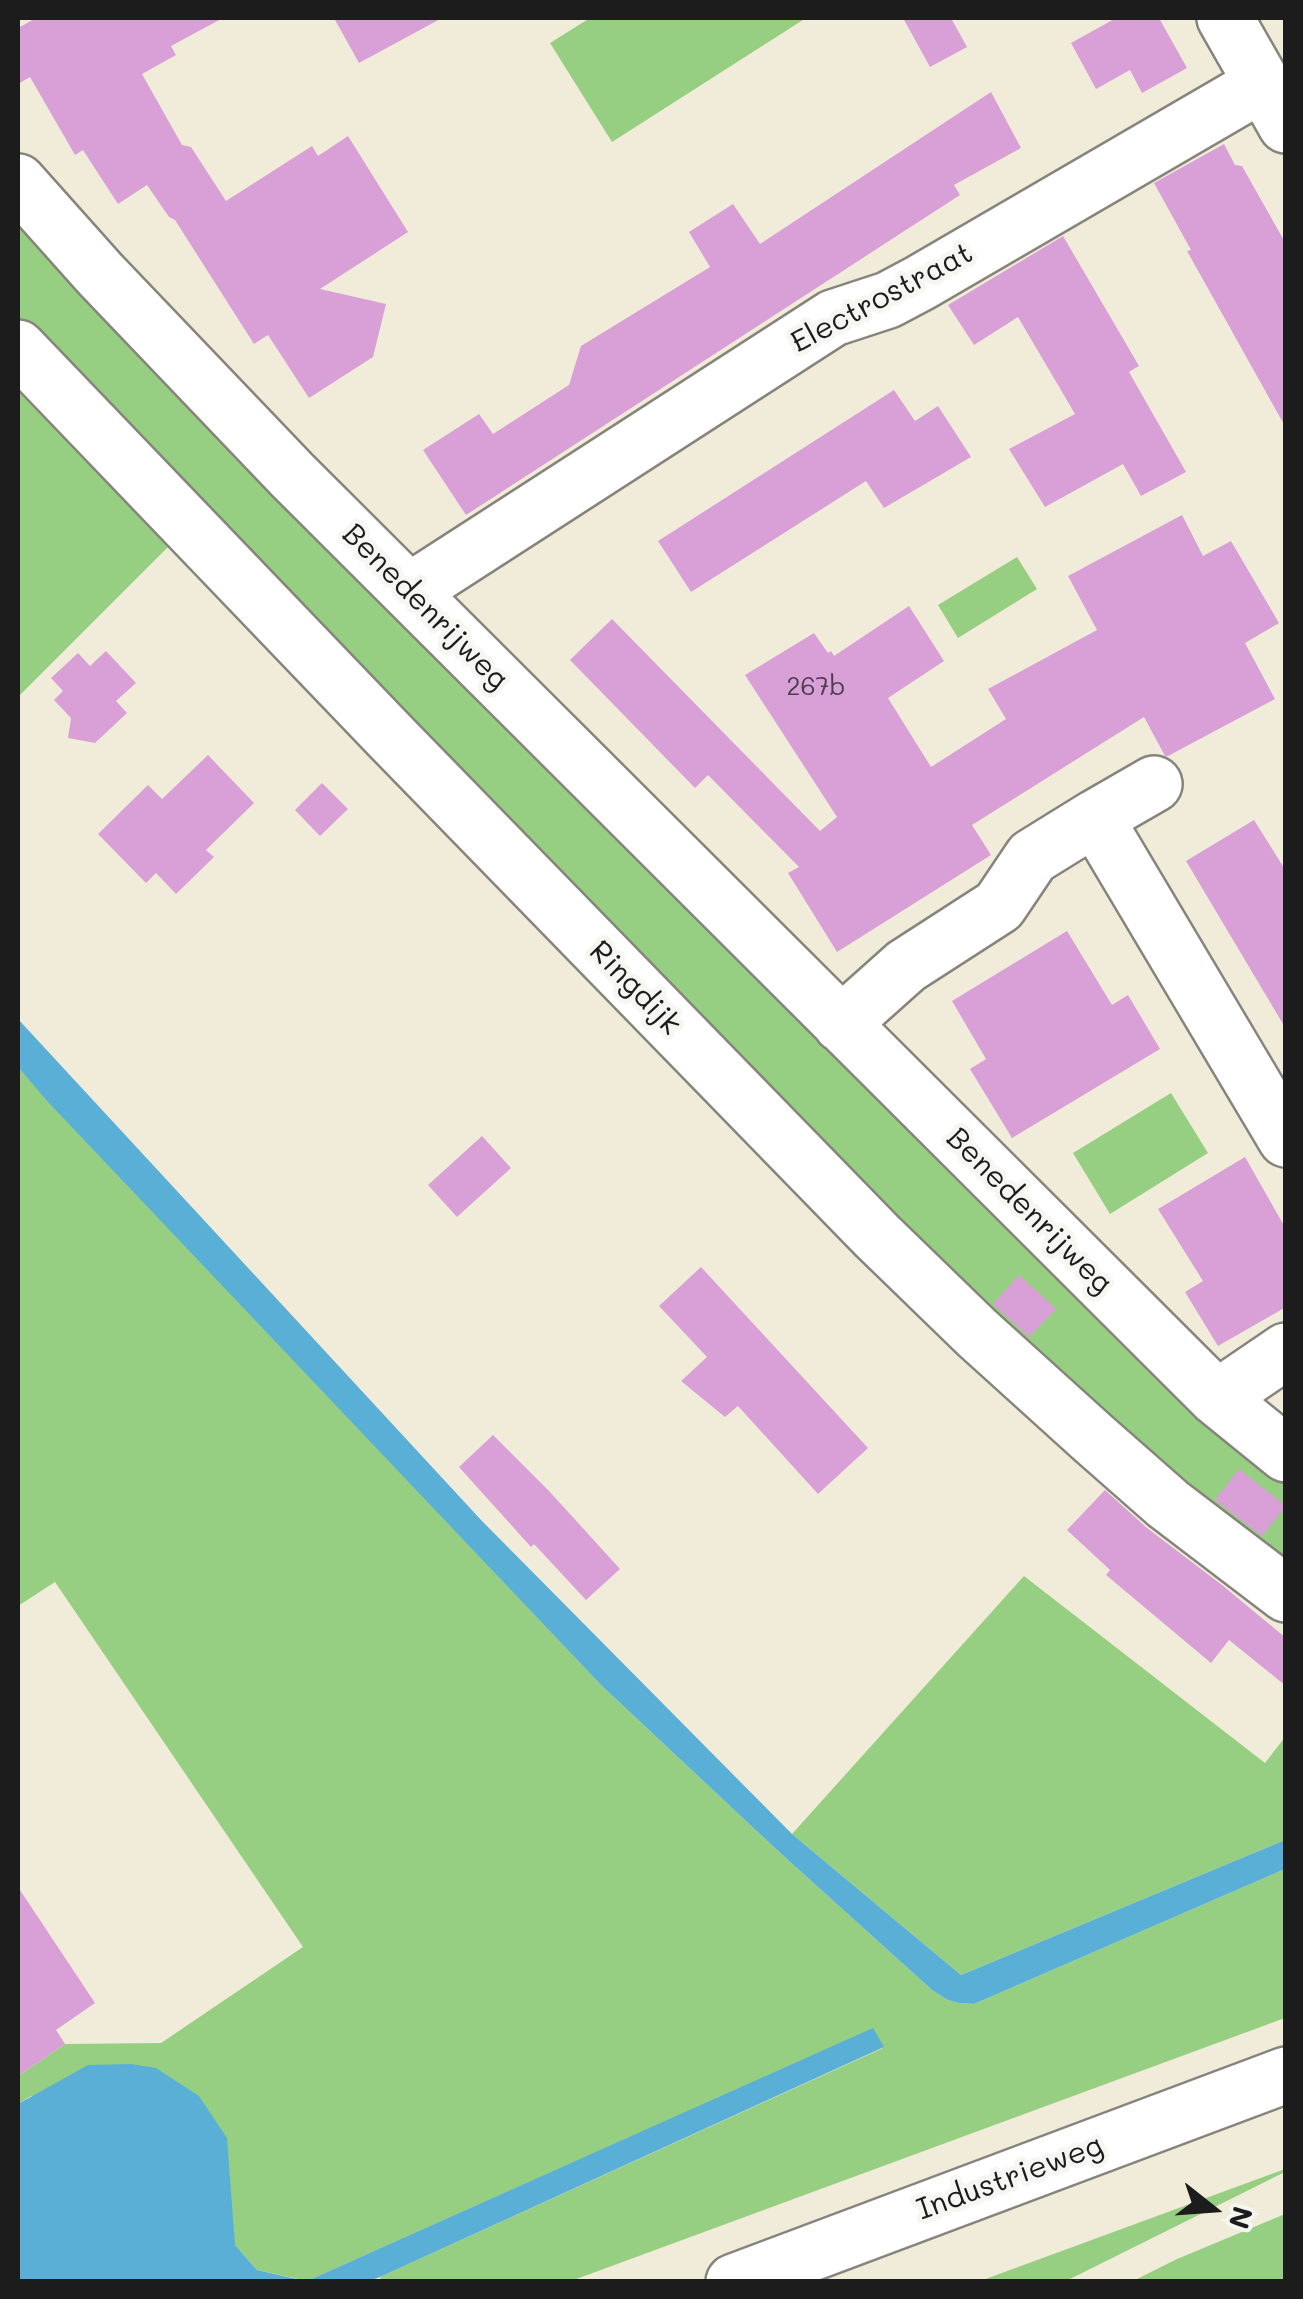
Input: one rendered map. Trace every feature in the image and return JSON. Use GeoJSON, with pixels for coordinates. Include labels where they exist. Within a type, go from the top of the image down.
{"type":"FeatureCollection","features":[{"type":"Feature","properties":{"kind":"street"},"geometry":{"type":"LineString","coordinates":[[1225,18],[1274,105]]}},
{"type":"Feature","properties":{"kind":"street","name":"Electrostraat"},"geometry":{"type":"LineString","coordinates":[[410,591],[833,318],[888,300],[1274,105]]}},
{"type":"Feature","properties":{"kind":"street","name":"Benedenrijweg"},"geometry":{"type":"LineString","coordinates":[[18,182],[278,460],[1216,1398],[1286,1454]]}},
{"type":"Feature","properties":{"kind":"street","name":"Ringdijk"},"geometry":{"type":"LineString","coordinates":[[18,348],[876,1236],[977,1333],[1168,1504],[1286,1594]]}},
{"type":"Feature","properties":{"kind":"street"},"geometry":{"type":"LineString","coordinates":[[841,1024],[906,966],[999,906],[1032,857],[1154,784]]}},
{"type":"Feature","properties":{"kind":"street"},"geometry":{"type":"LineString","coordinates":[[1095,818],[1286,1139]]}},
{"type":"Feature","properties":{"kind":"street"},"geometry":{"type":"LineString","coordinates":[[1216,1398],[1286,1351]]}},
{"type":"Feature","properties":{"kind":"street","name":"Industrieweg"},"geometry":{"type":"LineString","coordinates":[[734,2282],[1286,2076]]}},
{"type":"Feature","properties":{"kind":"green space"},"geometry":{"type":"Polygon","coordinates":[[[590,18],[806,18],[612,142],[550,43],[590,18]]]}},
{"type":"Feature","properties":{"kind":"green space"},"geometry":{"type":"Polygon","coordinates":[[[18,218],[1118,1327],[1285,1483],[1285,1572],[1203,1506],[832,1161],[18,328],[18,218]]]}},
{"type":"Feature","properties":{"kind":"green space"},"geometry":{"type":"Polygon","coordinates":[[[18,371],[173,542],[18,697],[18,371]]]}},
{"type":"Feature","properties":{"kind":"green space"},"geometry":{"type":"Polygon","coordinates":[[[1017,557],[1037,589],[958,638],[938,605],[1017,557]]]}},
{"type":"Feature","properties":{"kind":"green space"},"geometry":{"type":"Polygon","coordinates":[[[18,1067],[602,1686],[932,1990],[948,2000],[974,2004],[1285,1869],[1285,2018],[571,2281],[382,2282],[380,2277],[883,2048],[873,2029],[307,2281],[257,2270],[235,2245],[31,2096],[18,2104],[18,2076],[65,2044],[161,2043],[303,1947],[55,1582],[18,1606],[18,1067]]]}},
{"type":"Feature","properties":{"kind":"green space"},"geometry":{"type":"Polygon","coordinates":[[[1171,1093],[1208,1153],[1110,1214],[1073,1153],[1171,1093]]]}},
{"type":"Feature","properties":{"kind":"green space"},"geometry":{"type":"Polygon","coordinates":[[[1024,1576],[1265,1763],[1285,1737],[1285,1840],[961,1975],[792,1834],[1024,1576]]]}},
{"type":"Feature","properties":{"kind":"green space"},"geometry":{"type":"Polygon","coordinates":[[[1285,2169],[1066,2281],[980,2281],[1285,2169]]]}},
{"type":"Feature","properties":{"kind":"green space"},"geometry":{"type":"Polygon","coordinates":[[[1285,2214],[1285,2281],[1133,2281],[1177,2259],[1285,2214]]]}},
{"type":"Feature","properties":{"kind":"water"},"geometry":{"type":"Polygon","coordinates":[[[18,1019],[482,1521],[792,1834],[961,1975],[1285,1840],[1285,1869],[974,2004],[948,2000],[932,1990],[602,1686],[49,1103],[18,1067],[18,1019]]]}},
{"type":"Feature","properties":{"kind":"water"},"geometry":{"type":"Polygon","coordinates":[[[873,2028],[884,2047],[380,2277],[369,2281],[307,2281],[873,2028]]]}},
{"type":"Feature","properties":{"kind":"water"},"geometry":{"type":"Polygon","coordinates":[[[88,2065],[156,2068],[199,2096],[227,2138],[235,2245],[257,2270],[305,2281],[18,2281],[18,2104],[88,2065]]]}},
{"type":"Feature","properties":{"kind":"building"},"geometry":{"type":"Polygon","coordinates":[[[36,18],[223,18],[171,46],[176,55],[142,74],[182,145],[191,147],[226,201],[312,146],[318,156],[348,136],[408,232],[320,289],[386,304],[373,357],[309,398],[268,335],[254,344],[175,220],[147,185],[118,204],[83,150],[75,155],[30,77],[18,84],[18,28],[36,18]]]}},
{"type":"Feature","properties":{"kind":"building"},"geometry":{"type":"Polygon","coordinates":[[[334,18],[442,18],[359,63],[334,18]]]}},
{"type":"Feature","properties":{"kind":"building"},"geometry":{"type":"Polygon","coordinates":[[[903,18],[951,18],[967,47],[930,67],[903,18]]]}},
{"type":"Feature","properties":{"kind":"building"},"geometry":{"type":"Polygon","coordinates":[[[1116,18],[1159,18],[1187,68],[1142,93],[1130,70],[1096,89],[1071,43],[1116,18]]]}},
{"type":"Feature","properties":{"kind":"building"},"geometry":{"type":"Polygon","coordinates":[[[991,92],[1021,148],[954,185],[960,195],[466,515],[423,450],[479,414],[493,434],[569,385],[581,346],[710,267],[689,232],[733,204],[760,244],[991,92]]]}},
{"type":"Feature","properties":{"kind":"building"},"geometry":{"type":"Polygon","coordinates":[[[1224,144],[1235,165],[1242,166],[1286,244],[1286,428],[1187,251],[1191,250],[1154,183],[1224,144]]]}},
{"type":"Feature","properties":{"kind":"building"},"geometry":{"type":"Polygon","coordinates":[[[1063,236],[1139,366],[1129,372],[1186,472],[1141,496],[1123,464],[1045,507],[1009,449],[1075,414],[1018,317],[974,345],[948,305],[1063,236]]]}},
{"type":"Feature","properties":{"kind":"building"},"geometry":{"type":"Polygon","coordinates":[[[894,390],[915,421],[938,406],[971,457],[884,508],[866,481],[691,592],[658,541],[894,390]]]}},
{"type":"Feature","properties":{"kind":"building"},"geometry":{"type":"Polygon","coordinates":[[[1182,515],[1203,556],[1231,541],[1279,623],[1245,643],[1275,699],[1168,756],[1144,717],[972,825],[991,855],[837,952],[788,873],[799,867],[708,775],[695,788],[570,660],[612,619],[820,831],[837,817],[745,675],[814,633],[834,656],[909,606],[944,661],[888,698],[931,767],[1006,719],[988,689],[1097,630],[1068,576],[1182,515]]]}},
{"type":"Feature","properties":{"kind":"building"},"geometry":{"type":"Polygon","coordinates":[[[106,651],[136,683],[116,701],[127,713],[95,743],[68,738],[71,718],[54,700],[63,691],[51,678],[78,653],[90,666],[106,651]]]}},
{"type":"Feature","properties":{"kind":"building"},"geometry":{"type":"Polygon","coordinates":[[[208,755],[254,803],[206,850],[214,857],[176,894],[156,873],[146,883],[98,834],[148,785],[162,799],[208,755]]]}},
{"type":"Feature","properties":{"kind":"building"},"geometry":{"type":"Polygon","coordinates":[[[322,783],[348,809],[320,836],[295,810],[322,783]]]}},
{"type":"Feature","properties":{"kind":"building"},"geometry":{"type":"Polygon","coordinates":[[[1254,820],[1286,871],[1286,1029],[1186,861],[1254,820]]]}},
{"type":"Feature","properties":{"kind":"building"},"geometry":{"type":"Polygon","coordinates":[[[1067,931],[1112,1005],[1128,995],[1160,1049],[1012,1138],[970,1069],[986,1059],[952,1001],[1067,931]]]}},
{"type":"Feature","properties":{"kind":"building"},"geometry":{"type":"Polygon","coordinates":[[[482,1136],[511,1168],[457,1217],[428,1185],[482,1136]]]}},
{"type":"Feature","properties":{"kind":"building"},"geometry":{"type":"Polygon","coordinates":[[[1245,1157],[1286,1229],[1286,1307],[1218,1346],[1185,1292],[1203,1281],[1158,1209],[1245,1157]]]}},
{"type":"Feature","properties":{"kind":"building"},"geometry":{"type":"Polygon","coordinates":[[[701,1267],[868,1448],[818,1494],[738,1406],[725,1417],[681,1381],[707,1357],[659,1306],[701,1267]]]}},
{"type":"Feature","properties":{"kind":"building"},"geometry":{"type":"Polygon","coordinates":[[[1019,1275],[1056,1309],[1029,1337],[993,1304],[1019,1275]]]}},
{"type":"Feature","properties":{"kind":"building"},"geometry":{"type":"Polygon","coordinates":[[[493,1435],[620,1569],[586,1600],[534,1544],[531,1547],[459,1467],[493,1435]]]}},
{"type":"Feature","properties":{"kind":"building"},"geometry":{"type":"Polygon","coordinates":[[[1239,1469],[1286,1506],[1262,1536],[1215,1500],[1239,1469]]]}},
{"type":"Feature","properties":{"kind":"building"},"geometry":{"type":"Polygon","coordinates":[[[1105,1490],[1286,1638],[1286,1686],[1229,1640],[1211,1663],[1106,1575],[1110,1570],[1067,1530],[1105,1490]]]}},
{"type":"Feature","properties":{"kind":"building"},"geometry":{"type":"Polygon","coordinates":[[[18,1887],[95,2003],[56,2030],[65,2044],[18,2076],[18,1887]]]}}]}
